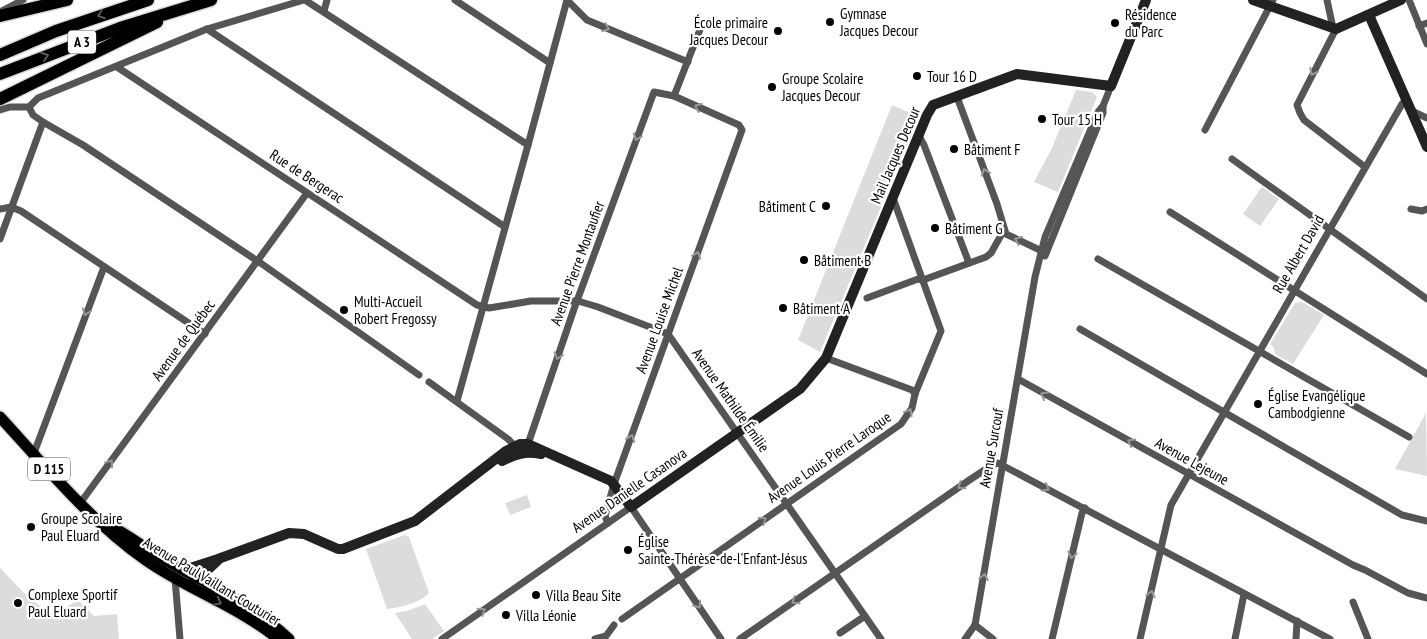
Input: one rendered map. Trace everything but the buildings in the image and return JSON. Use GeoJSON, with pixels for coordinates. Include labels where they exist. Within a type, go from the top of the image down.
{"type":"FeatureCollection","features":[{"type":"Feature","properties":{"kind":"highway"},"geometry":{"type":"LineString","coordinates":[[0,16],[67,0]]}},
{"type":"Feature","properties":{"kind":"highway","name":"A 3"},"geometry":{"type":"LineString","coordinates":[[0,55],[56,31],[148,0]]}},
{"type":"Feature","properties":{"kind":"highway","name":"A 3"},"geometry":{"type":"LineString","coordinates":[[0,74],[120,28],[211,0]]}},
{"type":"Feature","properties":{"kind":"highway"},"geometry":{"type":"LineString","coordinates":[[0,99],[154,24],[165,14]]}},
{"type":"Feature","properties":{"kind":"main road","name":"Avenue Paul Vaillant-Couturier"},"geometry":{"type":"LineString","coordinates":[[1,420],[115,537],[130,548],[179,574],[278,639]]}},
{"type":"Feature","properties":{"kind":"main road","name":"Avenue Paul Vaillant-Couturier"},"geometry":{"type":"LineString","coordinates":[[100,521],[118,529],[152,552],[179,574],[198,579],[276,626],[289,639]]}},
{"type":"Feature","properties":{"kind":"street"},"geometry":{"type":"LineString","coordinates":[[0,12],[22,0]]}},
{"type":"Feature","properties":{"kind":"street"},"geometry":{"type":"LineString","coordinates":[[0,110],[10,106],[29,107],[38,98],[207,29],[305,0],[528,145]]}},
{"type":"Feature","properties":{"kind":"street"},"geometry":{"type":"LineString","coordinates":[[324,11],[327,0]]}},
{"type":"Feature","properties":{"kind":"street"},"geometry":{"type":"LineString","coordinates":[[455,0],[550,63]]}},
{"type":"Feature","properties":{"kind":"street"},"geometry":{"type":"LineString","coordinates":[[457,401],[567,0],[587,20],[688,62]]}},
{"type":"Feature","properties":{"kind":"street","name":"Avenue Surcouf"},"geometry":{"type":"LineString","coordinates":[[976,625],[1035,277],[1103,113],[1103,106],[1110,86],[1146,0]]}},
{"type":"Feature","properties":{"kind":"street"},"geometry":{"type":"LineString","coordinates":[[1253,0],[1271,3],[1338,28]]}},
{"type":"Feature","properties":{"kind":"street"},"geometry":{"type":"LineString","coordinates":[[1327,0],[1338,28]]}},
{"type":"Feature","properties":{"kind":"street"},"geometry":{"type":"LineString","coordinates":[[1365,167],[1304,120],[1297,105],[1338,28],[1401,0]]}},
{"type":"Feature","properties":{"kind":"street"},"geometry":{"type":"LineString","coordinates":[[1409,0],[1427,44]]}},
{"type":"Feature","properties":{"kind":"street"},"geometry":{"type":"LineString","coordinates":[[1205,130],[1271,3]]}},
{"type":"Feature","properties":{"kind":"street"},"geometry":{"type":"LineString","coordinates":[[1369,15],[1427,147]]}},
{"type":"Feature","properties":{"kind":"street"},"geometry":{"type":"LineString","coordinates":[[1419,26],[1427,23]]}},
{"type":"Feature","properties":{"kind":"street"},"geometry":{"type":"LineString","coordinates":[[222,24],[228,43]]}},
{"type":"Feature","properties":{"kind":"street"},"geometry":{"type":"LineString","coordinates":[[674,96],[701,27]]}},
{"type":"Feature","properties":{"kind":"street"},"geometry":{"type":"LineString","coordinates":[[207,29],[505,226]]}},
{"type":"Feature","properties":{"kind":"street","name":"Rue de Bergerac"},"geometry":{"type":"LineString","coordinates":[[117,66],[483,308]]}},
{"type":"Feature","properties":{"kind":"street","name":"Mail Jacques Decour"},"geometry":{"type":"LineString","coordinates":[[826,358],[929,110],[933,105],[1017,74],[1110,86]]}},
{"type":"Feature","properties":{"kind":"street","name":"Avenue Pierre Montaufier"},"geometry":{"type":"LineString","coordinates":[[524,449],[654,92],[657,91],[674,96]]}},
{"type":"Feature","properties":{"kind":"street","name":"Avenue Louise Michel"},"geometry":{"type":"LineString","coordinates":[[608,523],[605,516],[614,484],[742,130],[741,126],[674,96]]}},
{"type":"Feature","properties":{"kind":"street"},"geometry":{"type":"LineString","coordinates":[[957,97],[997,204],[1006,234],[1044,252]]}},
{"type":"Feature","properties":{"kind":"street","name":"Rue Albert David"},"geometry":{"type":"LineString","coordinates":[[1140,639],[1171,505],[1402,104],[1408,105]]}},
{"type":"Feature","properties":{"kind":"street"},"geometry":{"type":"LineString","coordinates":[[1408,105],[1427,118]]}},
{"type":"Feature","properties":{"kind":"street"},"geometry":{"type":"LineString","coordinates":[[29,107],[33,115],[43,122],[83,145],[258,261],[419,375]]}},
{"type":"Feature","properties":{"kind":"street"},"geometry":{"type":"LineString","coordinates":[[0,239],[43,122]]}},
{"type":"Feature","properties":{"kind":"street"},"geometry":{"type":"LineString","coordinates":[[919,136],[969,263]]}},
{"type":"Feature","properties":{"kind":"street"},"geometry":{"type":"LineString","coordinates":[[1232,159],[1427,299]]}},
{"type":"Feature","properties":{"kind":"street","name":"Avenue de Québec"},"geometry":{"type":"LineString","coordinates":[[81,502],[307,193]]}},
{"type":"Feature","properties":{"kind":"street","name":"Avenue Louis Pierre Laroque"},"geometry":{"type":"LineString","coordinates":[[622,619],[901,424],[912,408],[915,394],[942,331],[893,198]]}},
{"type":"Feature","properties":{"kind":"street"},"geometry":{"type":"LineString","coordinates":[[0,208],[11,207],[21,210],[205,334]]}},
{"type":"Feature","properties":{"kind":"street"},"geometry":{"type":"LineString","coordinates":[[1410,209],[1422,211],[1427,209]]}},
{"type":"Feature","properties":{"kind":"street"},"geometry":{"type":"LineString","coordinates":[[1170,212],[1427,374]]}},
{"type":"Feature","properties":{"kind":"street"},"geometry":{"type":"LineString","coordinates":[[867,298],[986,257],[991,253],[1004,230]]}},
{"type":"Feature","properties":{"kind":"street"},"geometry":{"type":"LineString","coordinates":[[1098,259],[1259,353],[1409,437]]}},
{"type":"Feature","properties":{"kind":"street"},"geometry":{"type":"LineString","coordinates":[[34,453],[104,267]]}},
{"type":"Feature","properties":{"kind":"street"},"geometry":{"type":"LineString","coordinates":[[483,308],[531,301],[578,301],[668,334]]}},
{"type":"Feature","properties":{"kind":"street"},"geometry":{"type":"LineString","coordinates":[[1080,329],[1402,515],[1427,520]]}},
{"type":"Feature","properties":{"kind":"street","name":"Avenue Mathilde Émilie"},"geometry":{"type":"LineString","coordinates":[[668,334],[881,639]]}},
{"type":"Feature","properties":{"kind":"street"},"geometry":{"type":"LineString","coordinates":[[826,358],[912,390],[915,394]]}},
{"type":"Feature","properties":{"kind":"street","name":"Avenue Danielle Casanova"},"geometry":{"type":"LineString","coordinates":[[442,639],[805,385],[826,358]]}},
{"type":"Feature","properties":{"kind":"street","name":"Avenue Lejeune"},"geometry":{"type":"LineString","coordinates":[[1018,379],[1353,565],[1408,593],[1427,598]]}},
{"type":"Feature","properties":{"kind":"street"},"geometry":{"type":"LineString","coordinates":[[428,382],[524,449],[554,457],[614,484],[721,639]]}},
{"type":"Feature","properties":{"kind":"street"},"geometry":{"type":"LineString","coordinates":[[180,639],[179,574],[289,533],[304,534],[342,549],[415,521],[484,470],[524,449]]}},
{"type":"Feature","properties":{"kind":"street"},"geometry":{"type":"LineString","coordinates":[[740,639],[992,465],[998,463],[1330,639]]}},
{"type":"Feature","properties":{"kind":"street"},"geometry":{"type":"LineString","coordinates":[[1052,639],[1082,513],[1085,508]]}},
{"type":"Feature","properties":{"kind":"street"},"geometry":{"type":"LineString","coordinates":[[198,579],[218,559]]}},
{"type":"Feature","properties":{"kind":"street"},"geometry":{"type":"LineString","coordinates":[[1235,639],[1244,594]]}},
{"type":"Feature","properties":{"kind":"street"},"geometry":{"type":"LineString","coordinates":[[1353,602],[1368,639]]}},
{"type":"Feature","properties":{"kind":"street"},"geometry":{"type":"LineString","coordinates":[[840,633],[865,616]]}},
{"type":"Feature","properties":{"kind":"street"},"geometry":{"type":"LineString","coordinates":[[1296,639],[1297,621]]}},
{"type":"Feature","properties":{"kind":"street"},"geometry":{"type":"LineString","coordinates":[[595,639],[606,636],[614,625]]}},
{"type":"Feature","properties":{"kind":"street"},"geometry":{"type":"LineString","coordinates":[[965,639],[976,625],[994,639]]}},
{"type":"Feature","properties":{"kind":"shaded area"},"geometry":{"type":"Polygon","coordinates":[[[1076,90],[1092,92],[1097,97],[1058,192],[1034,182],[1052,148],[1076,90]]]}},
{"type":"Feature","properties":{"kind":"shaded area"},"geometry":{"type":"Polygon","coordinates":[[[892,105],[919,117],[820,352],[798,340],[892,105]]]}},
{"type":"Feature","properties":{"kind":"shaded area"},"geometry":{"type":"Polygon","coordinates":[[[1262,187],[1279,199],[1260,226],[1243,214],[1262,187]]]}},
{"type":"Feature","properties":{"kind":"shaded area"},"geometry":{"type":"Polygon","coordinates":[[[1302,302],[1324,315],[1293,364],[1275,354],[1274,348],[1270,344],[1295,303],[1302,302]]]}},
{"type":"Feature","properties":{"kind":"shaded area"},"geometry":{"type":"Polygon","coordinates":[[[1426,413],[1427,476],[1395,469],[1426,413]]]}},
{"type":"Feature","properties":{"kind":"shaded area"},"geometry":{"type":"Polygon","coordinates":[[[527,495],[531,507],[510,515],[505,503],[527,495]]]}},
{"type":"Feature","properties":{"kind":"shaded area"},"geometry":{"type":"Polygon","coordinates":[[[405,535],[409,537],[429,593],[415,602],[387,609],[366,549],[405,535]]]}},
{"type":"Feature","properties":{"kind":"shaded area","name":"Complexe Sportif Paul Eluard"},"geometry":{"type":"Polygon","coordinates":[[[0,568],[23,592],[52,616],[78,600],[94,616],[117,614],[119,639],[0,639],[0,568]]]}},
{"type":"Feature","properties":{"kind":"shaded area"},"geometry":{"type":"Polygon","coordinates":[[[425,604],[444,631],[432,639],[412,639],[395,613],[407,611],[425,604]]]}},
{"type":"Feature","properties":{"kind":"place","name":"Gymnase Jacques Decour"},"geometry":{"type":"Point","coordinates":[830,22]}},
{"type":"Feature","properties":{"kind":"place","name":"Résidence du Parc"},"geometry":{"type":"Point","coordinates":[1115,23]}},
{"type":"Feature","properties":{"kind":"place","name":"École primaire Jacques Decour"},"geometry":{"type":"Point","coordinates":[778,31]}},
{"type":"Feature","properties":{"kind":"place","name":"Tour 16 D"},"geometry":{"type":"Point","coordinates":[917,76]}},
{"type":"Feature","properties":{"kind":"place","name":"Groupe Scolaire Jacques Decour"},"geometry":{"type":"Point","coordinates":[772,87]}},
{"type":"Feature","properties":{"kind":"place","name":"Tour 15 H"},"geometry":{"type":"Point","coordinates":[1042,119]}},
{"type":"Feature","properties":{"kind":"place","name":"Bâtiment F"},"geometry":{"type":"Point","coordinates":[954,149]}},
{"type":"Feature","properties":{"kind":"place","name":"Bâtiment C"},"geometry":{"type":"Point","coordinates":[826,206]}},
{"type":"Feature","properties":{"kind":"place","name":"Bâtiment G"},"geometry":{"type":"Point","coordinates":[935,228]}},
{"type":"Feature","properties":{"kind":"place","name":"Bâtiment B"},"geometry":{"type":"Point","coordinates":[804,260]}},
{"type":"Feature","properties":{"kind":"place","name":"Bâtiment A"},"geometry":{"type":"Point","coordinates":[783,308]}},
{"type":"Feature","properties":{"kind":"place","name":"Multi-Accueil Robert Fregossy"},"geometry":{"type":"Point","coordinates":[344,310]}},
{"type":"Feature","properties":{"kind":"place","name":"Église Evangélique Cambodgienne"},"geometry":{"type":"Point","coordinates":[1258,404]}},
{"type":"Feature","properties":{"kind":"place","name":"Groupe Scolaire Paul Eluard"},"geometry":{"type":"Point","coordinates":[31,527]}},
{"type":"Feature","properties":{"kind":"place","name":"Église Sainte-Thérèse-de-l'Enfant-Jésus"},"geometry":{"type":"Point","coordinates":[628,550]}},
{"type":"Feature","properties":{"kind":"place","name":"Villa Beau Site"},"geometry":{"type":"Point","coordinates":[536,595]}},
{"type":"Feature","properties":{"kind":"place","name":"Complexe Sportif Paul Eluard"},"geometry":{"type":"Point","coordinates":[18,603]}},
{"type":"Feature","properties":{"kind":"place","name":"Villa Léonie"},"geometry":{"type":"Point","coordinates":[506,615]}}]}
